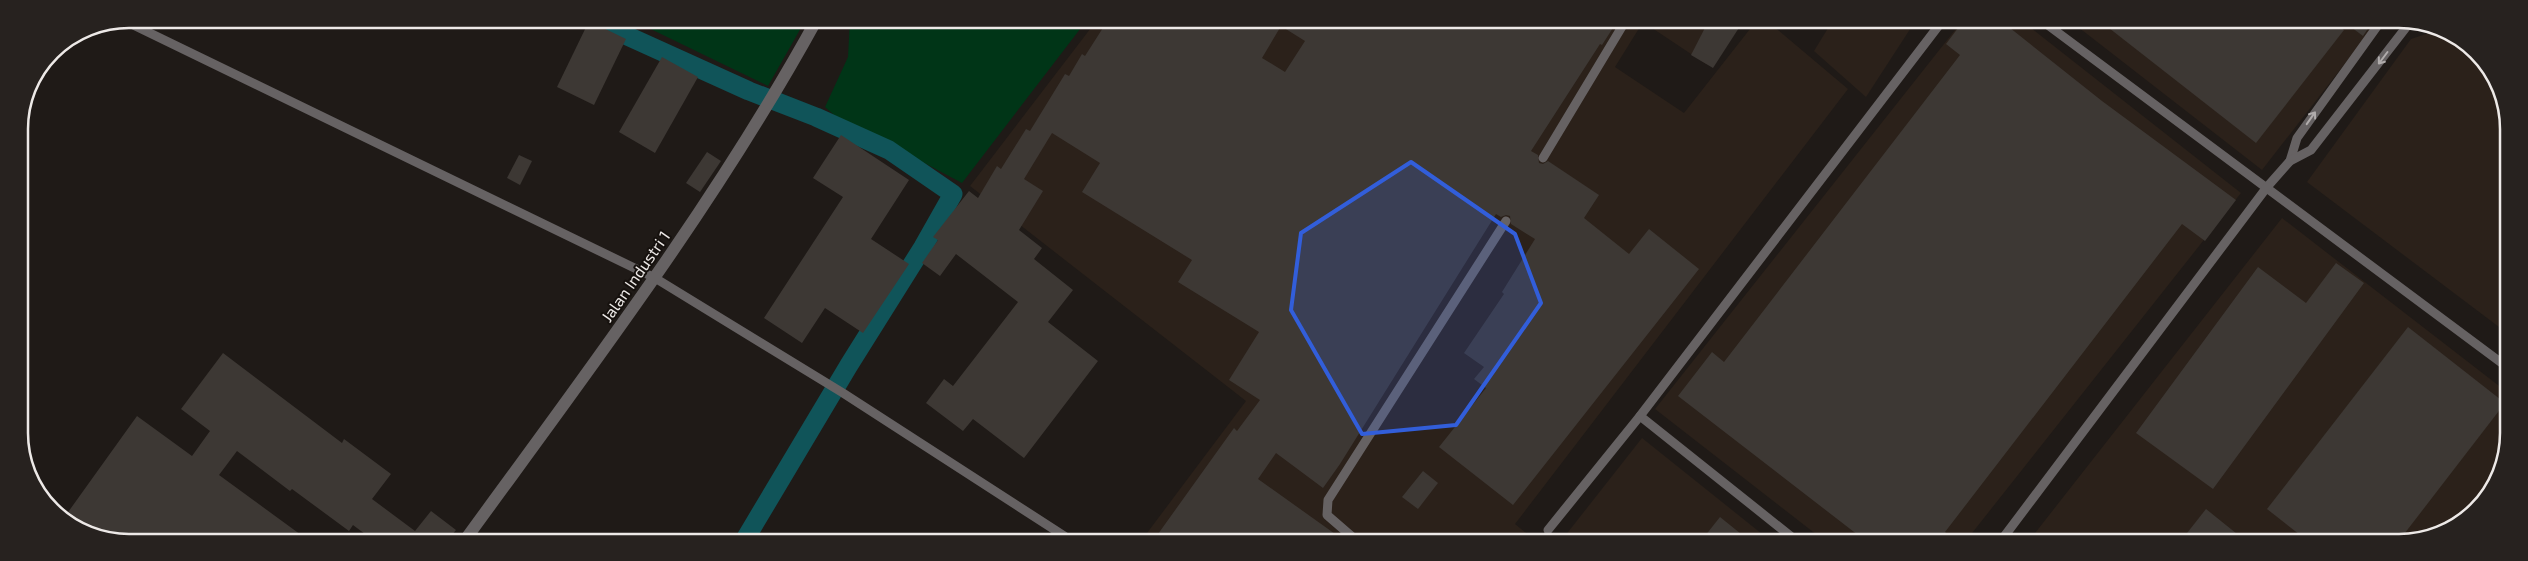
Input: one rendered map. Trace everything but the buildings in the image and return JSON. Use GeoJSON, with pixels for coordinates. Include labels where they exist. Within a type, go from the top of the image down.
{"type":"FeatureCollection","features":[{"type":"Feature","properties":{"kind":"street","name":"Jalan Industri 1"},"geometry":{"type":"LineString","coordinates":[[469,534],[655,278],[772,101],[813,28]]}},
{"type":"Feature","properties":{"kind":"lane"},"geometry":{"type":"LineString","coordinates":[[139,28],[548,228],[655,278],[832,386],[1061,534]]}},
{"type":"Feature","properties":{"kind":"lane"},"geometry":{"type":"LineString","coordinates":[[1543,158],[1621,28]]}},
{"type":"Feature","properties":{"kind":"lane"},"geometry":{"type":"LineString","coordinates":[[1548,530],[1640,416],[1937,28]]}},
{"type":"Feature","properties":{"kind":"lane"},"geometry":{"type":"LineString","coordinates":[[2052,28],[2500,362]]}},
{"type":"Feature","properties":{"kind":"lane"},"geometry":{"type":"LineString","coordinates":[[2290,161],[2297,138],[2376,28]]}},
{"type":"Feature","properties":{"kind":"lane"},"geometry":{"type":"LineString","coordinates":[[2007,533],[2267,187],[2290,161],[2311,150],[2406,28]]}},
{"type":"Feature","properties":{"kind":"lane"},"geometry":{"type":"LineString","coordinates":[[1348,533],[1327,515],[1328,500],[1506,221]]}},
{"type":"Feature","properties":{"kind":"lane"},"geometry":{"type":"LineString","coordinates":[[1640,416],[1787,533]]}},
{"type":"Feature","properties":{"kind":"highlighted area"},"geometry":{"type":"Polygon","coordinates":[[[1411,162],[1515,234],[1541,303],[1456,425],[1362,434],[1291,310],[1301,233],[1411,162]]]}},
{"type":"Feature","properties":{"kind":"shaded area"},"geometry":{"type":"Polygon","coordinates":[[[1091,28],[1639,28],[1615,67],[1684,113],[1751,28],[1776,28],[1848,89],[1515,524],[1527,533],[1147,534],[1246,401],[970,186],[1091,28]]]}},
{"type":"Feature","properties":{"kind":"shaded area"},"geometry":{"type":"Polygon","coordinates":[[[1652,28],[1735,28],[1706,64],[1652,28]]]}},
{"type":"Feature","properties":{"kind":"shaded area"},"geometry":{"type":"Polygon","coordinates":[[[1828,28],[1911,28],[1866,97],[1814,51],[1828,28]]]}},
{"type":"Feature","properties":{"kind":"shaded area"},"geometry":{"type":"Polygon","coordinates":[[[1957,28],[2031,28],[2241,193],[1972,533],[1815,533],[1655,409],[1957,28]]]}},
{"type":"Feature","properties":{"kind":"shaded area"},"geometry":{"type":"Polygon","coordinates":[[[2079,28],[2373,28],[2262,170],[2079,28]]]}},
{"type":"Feature","properties":{"kind":"shaded area"},"geometry":{"type":"Polygon","coordinates":[[[2430,33],[2461,48],[2480,67],[2487,78],[2499,109],[2500,328],[2307,182],[2411,39],[2430,33]]]}},
{"type":"Feature","properties":{"kind":"shaded area"},"geometry":{"type":"Polygon","coordinates":[[[2282,218],[2500,387],[2499,452],[2493,471],[2480,494],[2466,508],[2456,516],[2432,528],[2406,533],[2035,533],[2282,218]]]}},
{"type":"Feature","properties":{"kind":"shaded area"},"geometry":{"type":"Polygon","coordinates":[[[1642,438],[1761,533],[1567,533],[1642,438]]]}},
{"type":"Feature","properties":{"kind":"green space"},"geometry":{"type":"Polygon","coordinates":[[[649,28],[801,28],[768,86],[649,28]]]}},
{"type":"Feature","properties":{"kind":"green space"},"geometry":{"type":"Polygon","coordinates":[[[850,28],[1081,28],[962,183],[834,115],[825,107],[848,57],[850,28]]]}},
{"type":"Feature","properties":{"kind":"waterway"},"geometry":{"type":"LineString","coordinates":[[610,28],[749,91],[816,117],[889,150],[953,194],[923,247],[849,365],[748,534]]}}]}
